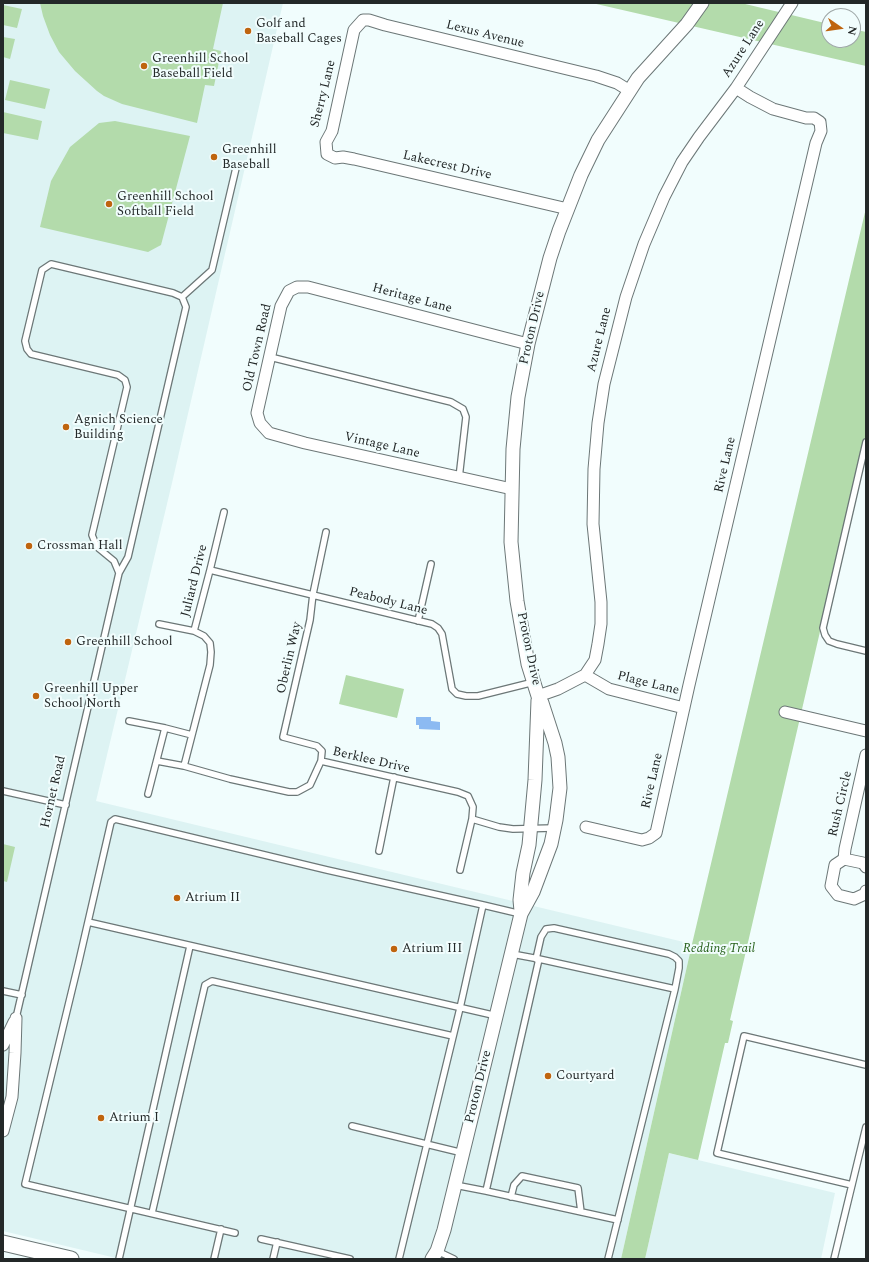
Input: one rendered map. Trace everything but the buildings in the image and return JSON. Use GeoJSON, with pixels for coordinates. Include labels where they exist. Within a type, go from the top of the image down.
{"type":"FeatureCollection","features":[{"type":"Feature","properties":{"kind":"main road"},"geometry":{"type":"LineString","coordinates":[[3,1243],[71,1259]]}},
{"type":"Feature","properties":{"kind":"street","name":"Proton Drive"},"geometry":{"type":"LineString","coordinates":[[434,1255],[444,1230],[521,914],[533,892],[551,844],[560,788],[558,757],[551,729],[538,696],[528,664],[517,601],[511,542],[513,449],[518,397],[528,344],[550,258],[559,231],[581,176],[598,140],[638,78],[687,24],[702,3]]}},
{"type":"Feature","properties":{"kind":"street","name":"Azure Lane"},"geometry":{"type":"LineString","coordinates":[[585,676],[595,660],[601,624],[593,524],[594,469],[598,423],[604,384],[626,296],[644,244],[664,197],[682,162],[736,88],[792,3]]}},
{"type":"Feature","properties":{"kind":"street","name":"Lexus Avenue"},"geometry":{"type":"LineString","coordinates":[[350,48],[356,27],[363,20],[369,20],[384,25],[596,76],[617,83],[630,91]]}},
{"type":"Feature","properties":{"kind":"street","name":"Sherry Lane"},"geometry":{"type":"LineString","coordinates":[[325,146],[332,132],[350,48]]}},
{"type":"Feature","properties":{"kind":"street","name":"Rive Lane"},"geometry":{"type":"LineString","coordinates":[[586,827],[642,840],[649,838],[656,833],[816,143],[821,131],[820,122],[814,118],[806,118],[772,109],[736,88]]}},
{"type":"Feature","properties":{"kind":"street","name":"Lakecrest Drive"},"geometry":{"type":"LineString","coordinates":[[325,146],[327,154],[335,158],[343,157],[354,159],[568,209]]}},
{"type":"Feature","properties":{"kind":"street","name":"Heritage Lane"},"geometry":{"type":"LineString","coordinates":[[289,291],[297,287],[308,286],[528,344]]}},
{"type":"Feature","properties":{"kind":"street","name":"Old Town Road"},"geometry":{"type":"LineString","coordinates":[[258,413],[281,306],[289,291]]}},
{"type":"Feature","properties":{"kind":"street","name":"Vintage Lane"},"geometry":{"type":"LineString","coordinates":[[258,413],[260,423],[269,433],[305,443],[512,489]]}},
{"type":"Feature","properties":{"kind":"street"},"geometry":{"type":"LineString","coordinates":[[538,696],[558,689],[585,676]]}},
{"type":"Feature","properties":{"kind":"street","name":"Plage Lane"},"geometry":{"type":"LineString","coordinates":[[585,676],[609,689],[684,708]]}},
{"type":"Feature","properties":{"kind":"street","name":"Proton Drive"},"geometry":{"type":"LineString","coordinates":[[521,914],[521,893],[535,780],[538,696]]}},
{"type":"Feature","properties":{"kind":"street"},"geometry":{"type":"LineString","coordinates":[[785,712],[866,731]]}},
{"type":"Feature","properties":{"kind":"street","name":"Rush Circle"},"geometry":{"type":"LineString","coordinates":[[866,755],[844,859],[836,865],[831,886],[838,895],[854,899],[865,894],[866,891]]}},
{"type":"Feature","properties":{"kind":"street"},"geometry":{"type":"LineString","coordinates":[[844,859],[863,863],[866,867]]}},
{"type":"Feature","properties":{"kind":"street","name":"Hornet Road"},"geometry":{"type":"LineString","coordinates":[[3,1045],[16,1018]]}},
{"type":"Feature","properties":{"kind":"street","name":"Hornet Road"},"geometry":{"type":"LineString","coordinates":[[3,1131],[12,1097],[16,1053],[16,1018]]}},
{"type":"Feature","properties":{"kind":"lane"},"geometry":{"type":"LineString","coordinates":[[119,573],[114,561],[97,547],[92,535],[127,387],[125,380],[118,375],[31,354],[27,349],[25,342],[42,270],[51,264],[173,293],[182,297],[212,270],[236,168]]}},
{"type":"Feature","properties":{"kind":"lane","name":"Hornet Road"},"geometry":{"type":"LineString","coordinates":[[16,1018],[119,573],[128,557],[186,307],[182,297]]}},
{"type":"Feature","properties":{"kind":"lane"},"geometry":{"type":"LineString","coordinates":[[270,358],[451,402],[463,409],[466,417],[459,478]]}},
{"type":"Feature","properties":{"kind":"lane"},"geometry":{"type":"LineString","coordinates":[[866,442],[823,628],[829,641],[866,651]]}},
{"type":"Feature","properties":{"kind":"lane","name":"Juliard Drive"},"geometry":{"type":"LineString","coordinates":[[184,766],[210,665],[211,652],[210,643],[204,636],[194,631],[224,512]]}},
{"type":"Feature","properties":{"kind":"lane","name":"Oberlin Way"},"geometry":{"type":"LineString","coordinates":[[322,761],[322,751],[317,746],[282,736],[310,620],[313,594],[326,532]]}},
{"type":"Feature","properties":{"kind":"lane"},"geometry":{"type":"LineString","coordinates":[[418,621],[431,564]]}},
{"type":"Feature","properties":{"kind":"lane","name":"Peabody Lane"},"geometry":{"type":"LineString","coordinates":[[210,570],[432,624],[438,628],[442,634],[452,689],[457,694],[478,696],[534,682]]}},
{"type":"Feature","properties":{"kind":"lane"},"geometry":{"type":"LineString","coordinates":[[158,624],[194,631]]}},
{"type":"Feature","properties":{"kind":"lane"},"geometry":{"type":"LineString","coordinates":[[129,721],[192,735]]}},
{"type":"Feature","properties":{"kind":"lane"},"geometry":{"type":"LineString","coordinates":[[148,794],[165,728]]}},
{"type":"Feature","properties":{"kind":"lane","name":"Berklee Drive"},"geometry":{"type":"LineString","coordinates":[[157,761],[184,766],[230,779],[297,792],[310,785],[322,761],[458,792],[468,796],[473,807],[472,819]]}},
{"type":"Feature","properties":{"kind":"lane"},"geometry":{"type":"LineString","coordinates":[[379,851],[394,777]]}},
{"type":"Feature","properties":{"kind":"lane"},"geometry":{"type":"LineString","coordinates":[[3,791],[66,805]]}},
{"type":"Feature","properties":{"kind":"lane"},"geometry":{"type":"LineString","coordinates":[[235,1232],[25,1184],[111,822],[115,819],[327,870],[521,914]]}},
{"type":"Feature","properties":{"kind":"lane"},"geometry":{"type":"LineString","coordinates":[[460,870],[472,819],[513,829],[554,828]]}},
{"type":"Feature","properties":{"kind":"lane"},"geometry":{"type":"LineString","coordinates":[[399,1259],[460,1008],[483,906]]}},
{"type":"Feature","properties":{"kind":"lane"},"geometry":{"type":"LineString","coordinates":[[88,922],[497,1016]]}},
{"type":"Feature","properties":{"kind":"lane"},"geometry":{"type":"LineString","coordinates":[[486,1191],[538,959],[541,937],[546,929],[554,928],[669,954],[676,957],[679,961],[679,968],[675,989],[608,1259]]}},
{"type":"Feature","properties":{"kind":"lane"},"geometry":{"type":"LineString","coordinates":[[119,1259],[190,946]]}},
{"type":"Feature","properties":{"kind":"lane"},"geometry":{"type":"LineString","coordinates":[[511,953],[675,989]]}},
{"type":"Feature","properties":{"kind":"lane"},"geometry":{"type":"LineString","coordinates":[[152,1213],[205,985],[212,981],[453,1036]]}},
{"type":"Feature","properties":{"kind":"lane"},"geometry":{"type":"LineString","coordinates":[[3,991],[22,995]]}},
{"type":"Feature","properties":{"kind":"lane"},"geometry":{"type":"LineString","coordinates":[[852,1185],[717,1152],[744,1036],[866,1065]]}},
{"type":"Feature","properties":{"kind":"lane"},"geometry":{"type":"LineString","coordinates":[[352,1126],[463,1153]]}},
{"type":"Feature","properties":{"kind":"lane"},"geometry":{"type":"LineString","coordinates":[[834,1259],[866,1127]]}},
{"type":"Feature","properties":{"kind":"lane"},"geometry":{"type":"LineString","coordinates":[[511,1197],[514,1185],[522,1176],[578,1188],[582,1212]]}},
{"type":"Feature","properties":{"kind":"lane"},"geometry":{"type":"LineString","coordinates":[[455,1185],[618,1220]]}},
{"type":"Feature","properties":{"kind":"lane"},"geometry":{"type":"LineString","coordinates":[[214,1259],[221,1229]]}},
{"type":"Feature","properties":{"kind":"lane"},"geometry":{"type":"LineString","coordinates":[[261,1238],[350,1259]]}},
{"type":"Feature","properties":{"kind":"lane"},"geometry":{"type":"LineString","coordinates":[[273,1259],[277,1242]]}},
{"type":"Feature","properties":{"kind":"lane"},"geometry":{"type":"LineString","coordinates":[[434,1255],[454,1259]]}},
{"type":"Feature","properties":{"kind":"shaded area"},"geometry":{"type":"Polygon","coordinates":[[[3,3],[283,3],[172,483],[96,801],[692,944],[621,1259],[120,1259],[3,1231],[3,3]]]}},
{"type":"Feature","properties":{"kind":"shaded area"},"geometry":{"type":"Polygon","coordinates":[[[669,1153],[835,1193],[821,1259],[645,1259],[669,1153]]]}},
{"type":"Feature","properties":{"kind":"green space","name":"Greenhill School Baseball Field"},"geometry":{"type":"Polygon","coordinates":[[[40,3],[223,3],[213,49],[221,51],[214,86],[205,85],[197,123],[122,104],[104,96],[97,91],[75,71],[59,52],[50,35],[40,3]]]}},
{"type":"Feature","properties":{"kind":"green space"},"geometry":{"type":"Polygon","coordinates":[[[592,3],[741,3],[821,22],[821,48],[861,48],[861,31],[866,32],[866,66],[592,3]]]}},
{"type":"Feature","properties":{"kind":"green space"},"geometry":{"type":"Polygon","coordinates":[[[3,5],[22,9],[17,28],[3,25],[3,5]]]}},
{"type":"Feature","properties":{"kind":"green space"},"geometry":{"type":"Polygon","coordinates":[[[3,37],[15,39],[10,59],[3,57],[3,37]]]}},
{"type":"Feature","properties":{"kind":"green space"},"geometry":{"type":"Polygon","coordinates":[[[10,80],[50,89],[45,109],[5,100],[10,80]]]}},
{"type":"Feature","properties":{"kind":"green space"},"geometry":{"type":"Polygon","coordinates":[[[3,112],[42,121],[38,140],[3,133],[3,112]]]}},
{"type":"Feature","properties":{"kind":"green space","name":"Greenhill School Softball Field"},"geometry":{"type":"Polygon","coordinates":[[[115,121],[190,136],[161,245],[148,252],[40,227],[51,181],[70,147],[99,123],[115,121]]]}},
{"type":"Feature","properties":{"kind":"green space","name":"Redding Trail"},"geometry":{"type":"Polygon","coordinates":[[[866,208],[866,433],[730,1020],[733,1021],[728,1043],[725,1043],[698,1160],[669,1153],[645,1259],[621,1259],[692,944],[866,208]]]}},
{"type":"Feature","properties":{"kind":"green space"},"geometry":{"type":"Polygon","coordinates":[[[346,675],[404,689],[397,718],[339,704],[346,675]]]}},
{"type":"Feature","properties":{"kind":"green space"},"geometry":{"type":"Polygon","coordinates":[[[3,844],[15,847],[7,882],[3,881],[3,844]]]}},
{"type":"Feature","properties":{"kind":"water"},"geometry":{"type":"Polygon","coordinates":[[[416,717],[431,717],[431,721],[440,722],[440,730],[419,729],[419,725],[416,725],[416,717]]]}},
{"type":"Feature","properties":{"kind":"place","name":"Golf and Baseball Cages"},"geometry":{"type":"Point","coordinates":[248,31]}},
{"type":"Feature","properties":{"kind":"place","name":"Greenhill School Baseball Field"},"geometry":{"type":"Point","coordinates":[144,66]}},
{"type":"Feature","properties":{"kind":"place","name":"Greenhill Baseball"},"geometry":{"type":"Point","coordinates":[214,157]}},
{"type":"Feature","properties":{"kind":"place","name":"Greenhill School Softball Field"},"geometry":{"type":"Point","coordinates":[109,204]}},
{"type":"Feature","properties":{"kind":"place","name":"Agnich Science Building"},"geometry":{"type":"Point","coordinates":[66,427]}},
{"type":"Feature","properties":{"kind":"place","name":"Crossman Hall"},"geometry":{"type":"Point","coordinates":[29,546]}},
{"type":"Feature","properties":{"kind":"place","name":"Greenhill School"},"geometry":{"type":"Point","coordinates":[68,642]}},
{"type":"Feature","properties":{"kind":"place","name":"Greenhill Upper School North"},"geometry":{"type":"Point","coordinates":[36,696]}},
{"type":"Feature","properties":{"kind":"place","name":"Atrium II"},"geometry":{"type":"Point","coordinates":[177,898]}},
{"type":"Feature","properties":{"kind":"place","name":"Atrium III"},"geometry":{"type":"Point","coordinates":[394,949]}},
{"type":"Feature","properties":{"kind":"place","name":"Courtyard"},"geometry":{"type":"Point","coordinates":[548,1076]}},
{"type":"Feature","properties":{"kind":"place","name":"Atrium I"},"geometry":{"type":"Point","coordinates":[101,1118]}}]}
